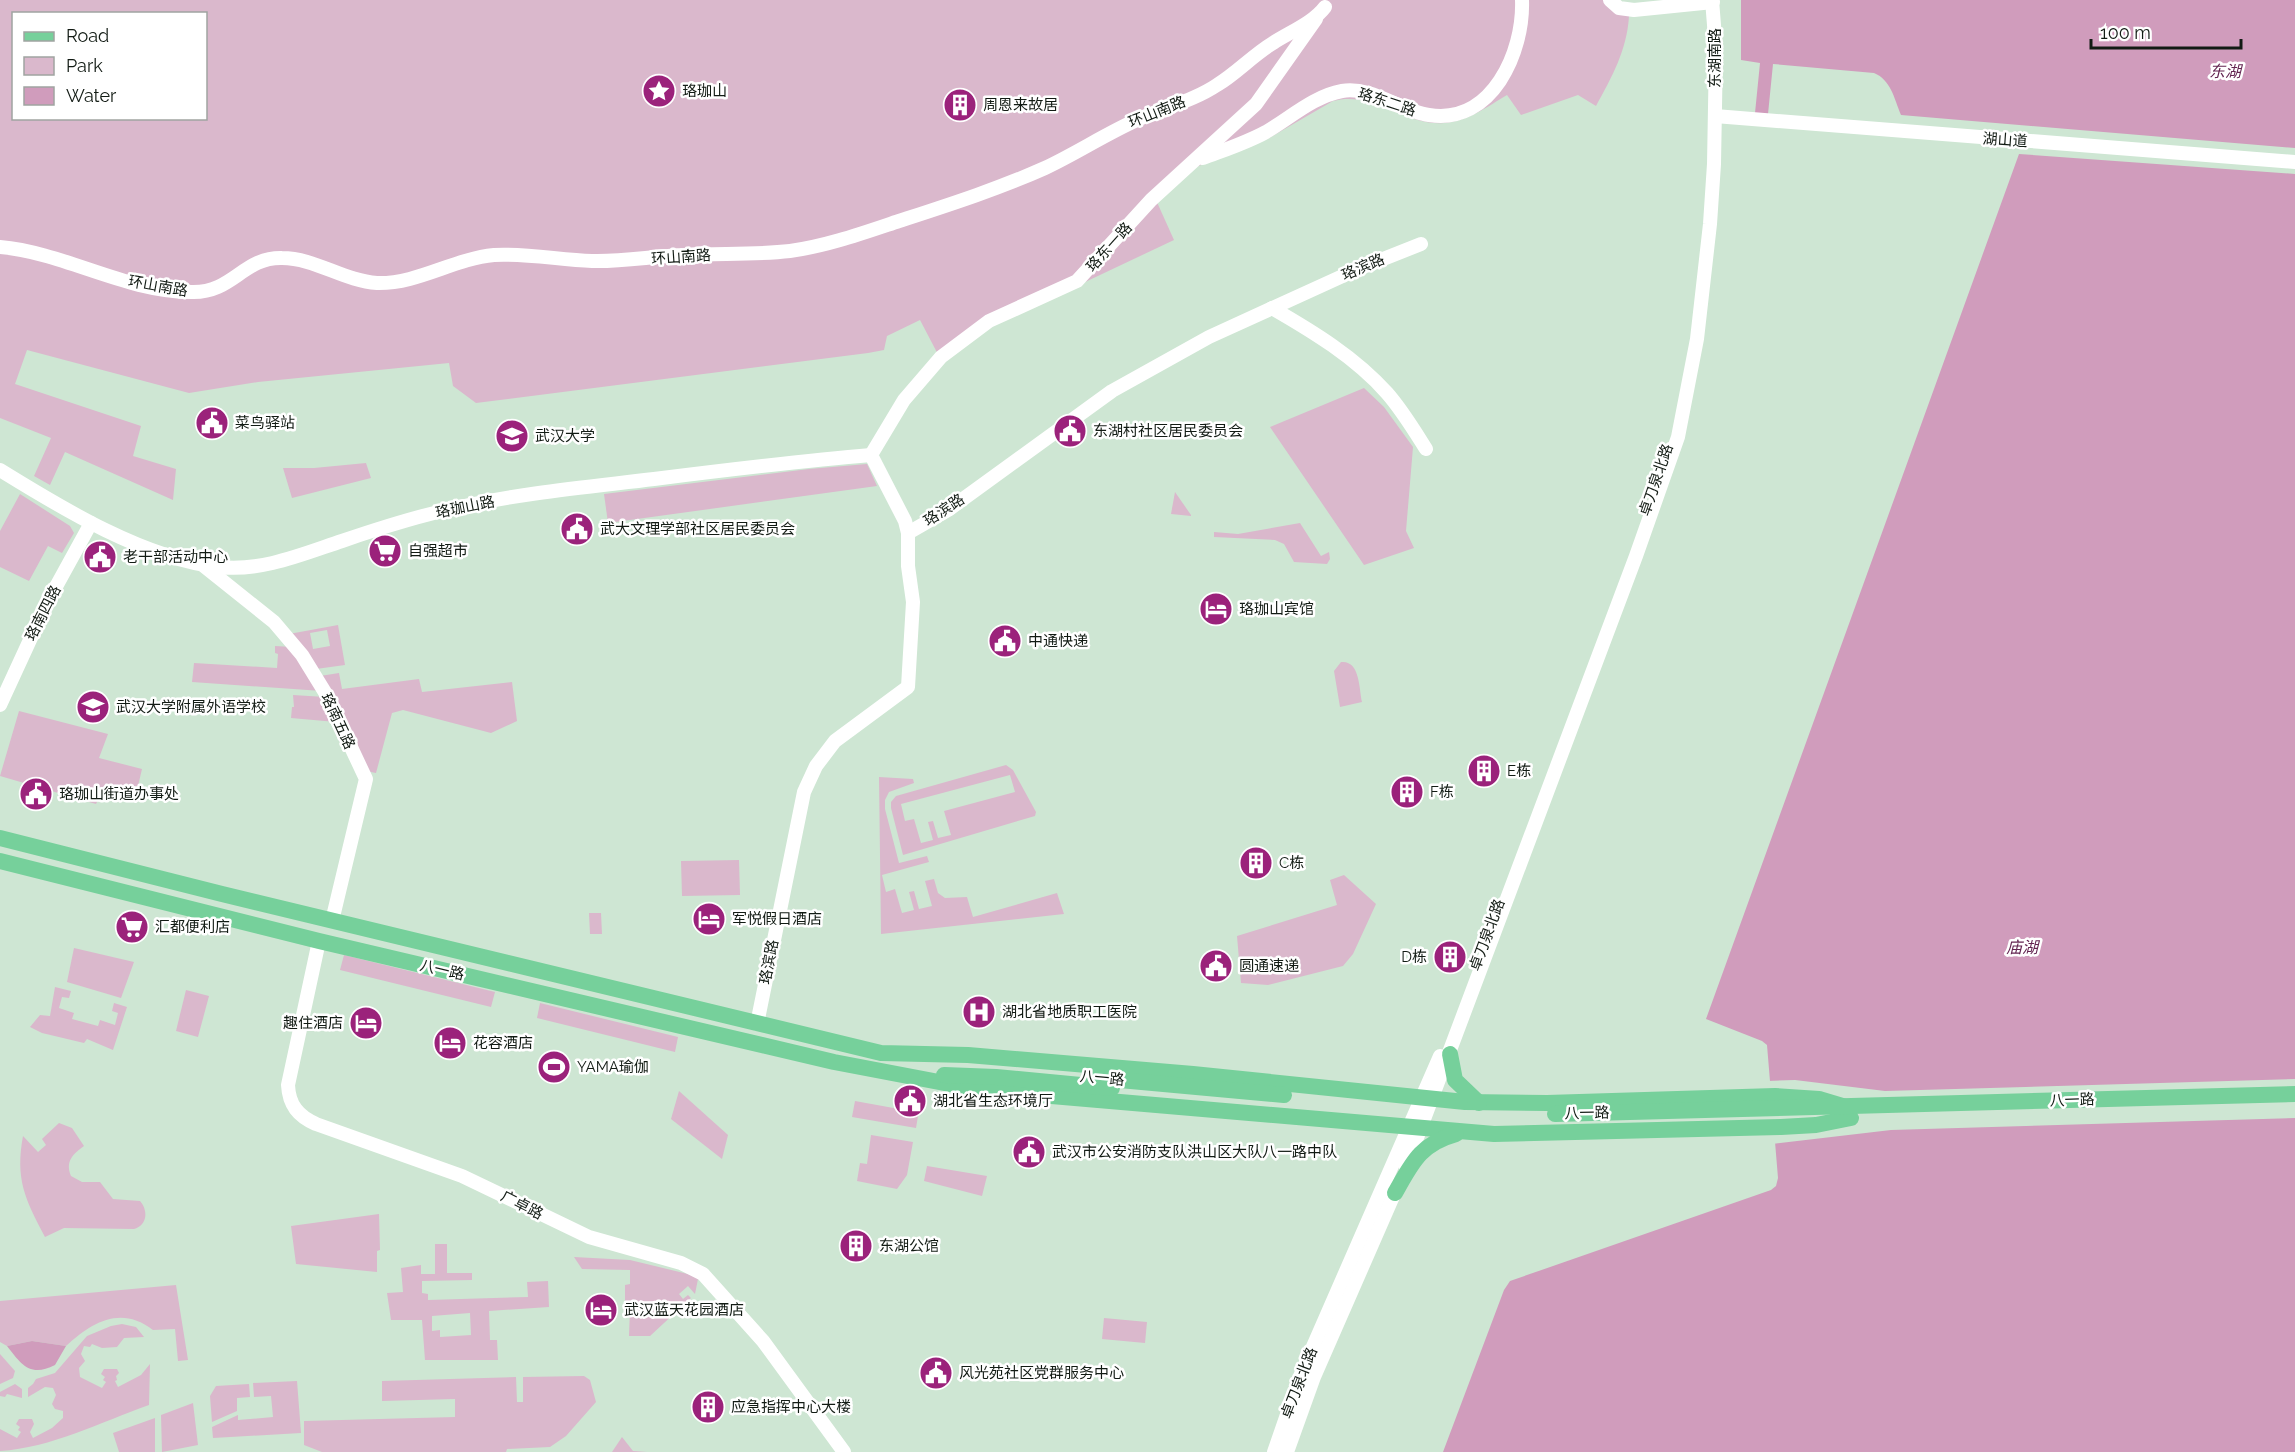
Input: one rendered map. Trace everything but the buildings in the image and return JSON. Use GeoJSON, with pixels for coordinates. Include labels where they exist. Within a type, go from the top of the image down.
{"type":"FeatureCollection","features":[{"type":"Feature","properties":{"kind":"main road","name":"八一路"},"geometry":{"type":"LineString","coordinates":[[0,838],[757,1024],[881,1053],[996,1073],[1508,1125],[1791,1118],[1850,1113],[2295,1094]]}},
{"type":"Feature","properties":{"kind":"main road","name":"八一路"},"geometry":{"type":"LineString","coordinates":[[0,861],[320,941],[834,1062],[993,1092],[1416,1126],[1464,1132],[1526,1135],[1816,1125],[1850,1113],[2295,1104]]}},
{"type":"Feature","properties":{"kind":"main road","name":"八一路"},"geometry":{"type":"LineString","coordinates":[[881,1053],[968,1055],[1234,1078],[1426,1100],[1487,1103],[1775,1096],[1819,1099],[1850,1113]]}},
{"type":"Feature","properties":{"kind":"main road"},"geometry":{"type":"LineString","coordinates":[[1450,1054],[1455,1080],[1487,1103]]}},
{"type":"Feature","properties":{"kind":"main road","name":"八一路"},"geometry":{"type":"LineString","coordinates":[[886,1072],[996,1073]]}},
{"type":"Feature","properties":{"kind":"main road"},"geometry":{"type":"LineString","coordinates":[[1231,1112],[1234,1078]]}},
{"type":"Feature","properties":{"kind":"main road"},"geometry":{"type":"LineString","coordinates":[[1395,1193],[1425,1148],[1444,1137],[1464,1132]]}},
{"type":"Feature","properties":{"kind":"street","name":"珞东二路"},"geometry":{"type":"LineString","coordinates":[[1193,162],[1263,134],[1315,101],[1342,91],[1364,92],[1430,116],[1448,116],[1469,109],[1493,91],[1507,70],[1518,40],[1522,0]]}},
{"type":"Feature","properties":{"kind":"street"},"geometry":{"type":"LineString","coordinates":[[1610,0],[1619,8],[1634,10],[1713,1]]}},
{"type":"Feature","properties":{"kind":"street","name":"东湖南路"},"geometry":{"type":"LineString","coordinates":[[1713,1],[1716,26],[1715,116]]}},
{"type":"Feature","properties":{"kind":"street","name":"珞东一路"},"geometry":{"type":"LineString","coordinates":[[871,455],[904,400],[941,357],[989,321],[1077,281],[1151,200],[1256,104],[1324,8]]}},
{"type":"Feature","properties":{"kind":"street","name":"环山南路"},"geometry":{"type":"LineString","coordinates":[[0,247],[66,260],[134,283],[172,291],[191,292],[215,290],[226,285],[250,266],[275,258],[297,260],[353,278],[380,283],[406,280],[465,260],[493,255],[624,261],[678,255],[786,252],[806,249],[944,206],[1047,167],[1121,127],[1194,98],[1215,87],[1265,48],[1324,8]]}},
{"type":"Feature","properties":{"kind":"street","name":"湖山道"},"geometry":{"type":"LineString","coordinates":[[1715,116],[2295,162]]}},
{"type":"Feature","properties":{"kind":"street","name":"卓刀泉北路"},"geometry":{"type":"LineString","coordinates":[[1426,1100],[1450,1054],[1654,508],[1677,437],[1697,339],[1704,285],[1714,164],[1715,116]]}},
{"type":"Feature","properties":{"kind":"street","name":"珞滨路"},"geometry":{"type":"LineString","coordinates":[[757,1024],[806,784],[835,741],[908,687],[913,602],[908,566],[908,533],[948,510],[1112,392],[1209,337],[1358,269],[1420,244]]}},
{"type":"Feature","properties":{"kind":"street"},"geometry":{"type":"LineString","coordinates":[[1272,308],[1332,345],[1372,378],[1394,402],[1426,449]]}},
{"type":"Feature","properties":{"kind":"street","name":"卓刀泉北路"},"geometry":{"type":"LineString","coordinates":[[1287,1452],[1314,1377],[1395,1193],[1448,1037],[1682,411]]}},
{"type":"Feature","properties":{"kind":"street"},"geometry":{"type":"LineString","coordinates":[[871,455],[905,521],[908,533]]}},
{"type":"Feature","properties":{"kind":"street","name":"珞珈山路"},"geometry":{"type":"LineString","coordinates":[[0,470],[91,523],[151,549],[202,565],[234,568],[268,564],[405,520],[487,502],[776,463],[871,455]]}},
{"type":"Feature","properties":{"kind":"street","name":"珞南四路"},"geometry":{"type":"LineString","coordinates":[[0,705],[47,603],[91,523]]}},
{"type":"Feature","properties":{"kind":"street","name":"珞南五路"},"geometry":{"type":"LineString","coordinates":[[202,565],[274,622],[303,655],[326,694],[366,779],[332,921]]}},
{"type":"Feature","properties":{"kind":"street","name":"广卓路"},"geometry":{"type":"LineString","coordinates":[[320,941],[289,1080],[289,1097],[299,1114],[316,1124],[481,1184],[589,1237],[681,1263],[703,1274],[763,1341],[844,1452]]}},
{"type":"Feature","properties":{"kind":"street","name":"卓刀泉北路"},"geometry":{"type":"LineString","coordinates":[[1274,1452],[1300,1374],[1416,1126]]}},
{"type":"Feature","properties":{"kind":"green space"},"geometry":{"type":"Polygon","coordinates":[[[0,0],[1605,0],[1609,7],[1629,16],[1622,52],[1596,106],[1578,95],[1521,115],[1507,95],[1485,109],[1453,122],[1444,123],[1416,119],[1362,100],[1333,101],[1269,138],[1196,167],[1156,200],[1174,240],[992,326],[942,362],[920,320],[887,336],[884,350],[868,353],[476,403],[453,386],[449,363],[258,382],[189,393],[27,350],[15,384],[141,426],[133,456],[176,469],[173,500],[65,452],[50,485],[34,476],[51,438],[0,418],[0,0]]]}},
{"type":"Feature","properties":{"kind":"green space"},"geometry":{"type":"Polygon","coordinates":[[[1364,388],[1384,407],[1413,447],[1406,531],[1414,548],[1364,565],[1270,427],[1364,388]]]}},
{"type":"Feature","properties":{"kind":"green space"},"geometry":{"type":"Polygon","coordinates":[[[366,463],[371,478],[292,498],[283,468],[314,468],[366,463]]]}},
{"type":"Feature","properties":{"kind":"green space"},"geometry":{"type":"Polygon","coordinates":[[[867,464],[877,486],[608,523],[604,494],[867,464]]]}},
{"type":"Feature","properties":{"kind":"green space"},"geometry":{"type":"Polygon","coordinates":[[[1175,492],[1191,515],[1191,516],[1171,514],[1175,492]]]}},
{"type":"Feature","properties":{"kind":"green space"},"geometry":{"type":"Polygon","coordinates":[[[20,494],[70,526],[74,533],[62,553],[48,546],[29,581],[0,567],[0,531],[20,494]]]}},
{"type":"Feature","properties":{"kind":"green space"},"geometry":{"type":"Polygon","coordinates":[[[1300,523],[1321,556],[1329,552],[1330,559],[1327,564],[1294,562],[1284,544],[1275,540],[1214,537],[1214,532],[1238,534],[1300,523]]]}},
{"type":"Feature","properties":{"kind":"green space"},"geometry":{"type":"Polygon","coordinates":[[[338,625],[345,665],[316,669],[289,634],[338,625]],[[327,630],[310,633],[313,649],[330,646],[327,630]]]}},
{"type":"Feature","properties":{"kind":"green space"},"geometry":{"type":"Polygon","coordinates":[[[275,646],[292,647],[322,691],[192,682],[194,663],[277,668],[278,654],[275,653],[275,646]]]}},
{"type":"Feature","properties":{"kind":"green space"},"geometry":{"type":"Polygon","coordinates":[[[1341,662],[1352,665],[1355,670],[1362,702],[1340,707],[1334,671],[1341,662]]]}},
{"type":"Feature","properties":{"kind":"green space"},"geometry":{"type":"Polygon","coordinates":[[[339,673],[342,689],[419,679],[422,692],[512,682],[517,721],[491,733],[403,710],[392,713],[376,773],[366,771],[320,676],[339,673]]]}},
{"type":"Feature","properties":{"kind":"green space"},"geometry":{"type":"Polygon","coordinates":[[[293,695],[325,697],[336,722],[291,718],[292,707],[294,707],[293,695]]]}},
{"type":"Feature","properties":{"kind":"green space"},"geometry":{"type":"Polygon","coordinates":[[[19,711],[108,734],[99,758],[142,769],[138,786],[108,791],[99,798],[96,804],[0,776],[19,711]]]}},
{"type":"Feature","properties":{"kind":"green space"},"geometry":{"type":"Polygon","coordinates":[[[1006,765],[1013,770],[1036,812],[1035,816],[903,855],[891,808],[891,802],[896,796],[1006,765]],[[1010,775],[901,804],[905,821],[914,819],[921,843],[933,840],[928,822],[933,821],[938,838],[951,835],[944,811],[1015,792],[1010,775]]]}},
{"type":"Feature","properties":{"kind":"green space"},"geometry":{"type":"Polygon","coordinates":[[[879,777],[913,779],[914,783],[889,792],[885,800],[885,809],[899,863],[927,856],[929,862],[882,875],[886,892],[895,889],[902,913],[914,910],[909,892],[914,891],[919,909],[932,906],[925,881],[934,879],[938,893],[945,898],[967,897],[973,917],[1057,893],[1064,914],[881,934],[879,777]]]}},
{"type":"Feature","properties":{"kind":"green space"},"geometry":{"type":"Polygon","coordinates":[[[739,860],[740,895],[682,896],[681,861],[739,860]]]}},
{"type":"Feature","properties":{"kind":"green space"},"geometry":{"type":"Polygon","coordinates":[[[1344,875],[1376,904],[1353,954],[1343,966],[1268,985],[1241,983],[1237,936],[1337,905],[1330,880],[1344,875]]]}},
{"type":"Feature","properties":{"kind":"green space"},"geometry":{"type":"Polygon","coordinates":[[[589,913],[601,913],[602,934],[590,934],[589,913]]]}},
{"type":"Feature","properties":{"kind":"green space"},"geometry":{"type":"Polygon","coordinates":[[[74,948],[134,962],[121,998],[67,982],[74,948]]]}},
{"type":"Feature","properties":{"kind":"green space"},"geometry":{"type":"Polygon","coordinates":[[[344,955],[495,992],[491,1007],[340,970],[344,955]]]}},
{"type":"Feature","properties":{"kind":"green space"},"geometry":{"type":"Polygon","coordinates":[[[55,987],[71,991],[69,998],[62,997],[59,1008],[74,1013],[72,1019],[98,1026],[100,1020],[115,1025],[118,1013],[112,1011],[114,1003],[127,1007],[113,1050],[87,1039],[84,1043],[42,1033],[30,1027],[40,1015],[50,1016],[55,987]]]}},
{"type":"Feature","properties":{"kind":"green space"},"geometry":{"type":"Polygon","coordinates":[[[186,990],[209,996],[198,1037],[176,1031],[186,990]]]}},
{"type":"Feature","properties":{"kind":"green space"},"geometry":{"type":"Polygon","coordinates":[[[540,1003],[678,1037],[675,1052],[537,1018],[540,1003]]]}},
{"type":"Feature","properties":{"kind":"green space"},"geometry":{"type":"Polygon","coordinates":[[[679,1091],[728,1135],[722,1159],[671,1119],[679,1091]]]}},
{"type":"Feature","properties":{"kind":"green space"},"geometry":{"type":"Polygon","coordinates":[[[855,1101],[899,1109],[899,1113],[913,1115],[915,1109],[919,1110],[916,1128],[852,1117],[855,1101]]]}},
{"type":"Feature","properties":{"kind":"green space"},"geometry":{"type":"Polygon","coordinates":[[[59,1123],[72,1128],[84,1146],[71,1158],[69,1171],[71,1176],[82,1182],[100,1182],[113,1199],[140,1201],[145,1217],[139,1227],[134,1229],[64,1228],[45,1237],[27,1200],[21,1177],[21,1151],[23,1136],[38,1152],[46,1145],[42,1139],[59,1123]]]}},
{"type":"Feature","properties":{"kind":"green space"},"geometry":{"type":"Polygon","coordinates":[[[871,1135],[913,1142],[907,1175],[897,1189],[857,1181],[860,1163],[867,1164],[871,1135]]]}},
{"type":"Feature","properties":{"kind":"green space"},"geometry":{"type":"Polygon","coordinates":[[[927,1166],[987,1176],[982,1196],[924,1181],[927,1166]]]}},
{"type":"Feature","properties":{"kind":"green space"},"geometry":{"type":"Polygon","coordinates":[[[379,1214],[380,1250],[377,1251],[377,1272],[296,1264],[291,1226],[379,1214]]]}},
{"type":"Feature","properties":{"kind":"green space"},"geometry":{"type":"Polygon","coordinates":[[[435,1244],[447,1244],[447,1273],[472,1273],[472,1280],[422,1281],[422,1293],[428,1294],[428,1300],[528,1297],[527,1282],[548,1281],[549,1307],[489,1311],[490,1340],[497,1340],[498,1360],[425,1360],[422,1320],[391,1320],[387,1293],[403,1292],[401,1268],[421,1265],[421,1274],[435,1274],[435,1244]],[[470,1313],[432,1316],[432,1331],[440,1330],[440,1337],[471,1335],[470,1313]]]}},
{"type":"Feature","properties":{"kind":"green space"},"geometry":{"type":"Polygon","coordinates":[[[574,1257],[630,1260],[696,1276],[698,1279],[695,1294],[688,1286],[679,1294],[683,1299],[688,1295],[691,1298],[650,1336],[629,1336],[630,1309],[625,1309],[625,1285],[630,1284],[630,1270],[582,1269],[574,1257]]]}},
{"type":"Feature","properties":{"kind":"green space"},"geometry":{"type":"Polygon","coordinates":[[[176,1285],[188,1360],[178,1361],[175,1329],[153,1330],[130,1319],[118,1318],[97,1324],[66,1346],[32,1341],[7,1346],[0,1342],[0,1301],[176,1285]]]}},
{"type":"Feature","properties":{"kind":"green space"},"geometry":{"type":"Polygon","coordinates":[[[1104,1318],[1147,1322],[1145,1343],[1102,1339],[1104,1318]]]}},
{"type":"Feature","properties":{"kind":"green space"},"geometry":{"type":"Polygon","coordinates":[[[122,1324],[136,1327],[144,1337],[124,1338],[117,1347],[102,1348],[92,1344],[90,1347],[84,1346],[81,1354],[85,1361],[79,1368],[80,1377],[102,1388],[106,1382],[103,1380],[105,1377],[101,1374],[104,1369],[117,1369],[119,1373],[115,1381],[118,1387],[141,1375],[150,1364],[149,1405],[57,1440],[0,1451],[0,1429],[17,1438],[21,1432],[18,1430],[20,1427],[16,1424],[19,1419],[32,1419],[34,1424],[30,1432],[33,1438],[52,1428],[63,1418],[63,1411],[55,1409],[52,1404],[56,1395],[53,1388],[45,1387],[28,1397],[28,1388],[36,1379],[55,1373],[87,1336],[122,1324]]]}},
{"type":"Feature","properties":{"kind":"green space"},"geometry":{"type":"Polygon","coordinates":[[[0,1354],[15,1371],[13,1378],[0,1384],[0,1354]]]}},
{"type":"Feature","properties":{"kind":"green space"},"geometry":{"type":"Polygon","coordinates":[[[584,1376],[590,1380],[596,1402],[566,1436],[550,1447],[507,1449],[506,1452],[322,1452],[304,1445],[304,1421],[455,1417],[455,1399],[382,1401],[382,1381],[516,1377],[517,1402],[523,1402],[523,1377],[584,1376]]]}},
{"type":"Feature","properties":{"kind":"green space"},"geometry":{"type":"Polygon","coordinates":[[[297,1381],[301,1433],[213,1438],[212,1427],[238,1415],[238,1420],[273,1417],[271,1396],[254,1397],[253,1383],[297,1381]]]}},
{"type":"Feature","properties":{"kind":"green space"},"geometry":{"type":"Polygon","coordinates":[[[15,1384],[22,1389],[22,1398],[7,1394],[5,1397],[0,1396],[0,1392],[15,1384]]]}},
{"type":"Feature","properties":{"kind":"green space"},"geometry":{"type":"Polygon","coordinates":[[[249,1384],[250,1397],[237,1398],[237,1411],[212,1422],[210,1396],[216,1386],[249,1384]]]}},
{"type":"Feature","properties":{"kind":"green space"},"geometry":{"type":"Polygon","coordinates":[[[193,1403],[198,1445],[162,1452],[161,1415],[193,1403]]]}},
{"type":"Feature","properties":{"kind":"green space"},"geometry":{"type":"Polygon","coordinates":[[[155,1418],[155,1452],[119,1452],[113,1433],[155,1418]]]}},
{"type":"Feature","properties":{"kind":"green space"},"geometry":{"type":"Polygon","coordinates":[[[622,1437],[633,1451],[647,1452],[612,1452],[622,1437]]]}},
{"type":"Feature","properties":{"kind":"water","name":"东湖"},"geometry":{"type":"Polygon","coordinates":[[[1741,0],[2295,0],[2295,148],[1901,115],[1888,85],[1874,73],[1773,64],[1768,114],[1755,113],[1760,63],[1741,60],[1741,0]]]}},
{"type":"Feature","properties":{"kind":"water","name":"庙湖"},"geometry":{"type":"Polygon","coordinates":[[[2019,154],[2295,174],[2295,1452],[1443,1452],[1504,1290],[1510,1281],[1771,1190],[1776,1186],[1778,1178],[1767,1045],[1706,1019],[2019,154]]]}},
{"type":"Feature","properties":{"kind":"water"},"geometry":{"type":"Polygon","coordinates":[[[32,1341],[66,1346],[55,1365],[39,1370],[27,1367],[7,1346],[32,1341]]]}},
{"type":"Feature","properties":{"kind":"pier"},"geometry":{"type":"Polygon","coordinates":[[[2295,1079],[2295,1118],[1891,1130],[1772,1144],[1767,1081],[1795,1080],[1885,1091],[2295,1079]]]}},
{"type":"Feature","properties":{"kind":"place","name":"珞珈山"},"geometry":{"type":"Point","coordinates":[659,91]}},
{"type":"Feature","properties":{"kind":"place","name":"周恩来故居"},"geometry":{"type":"Point","coordinates":[960,105]}},
{"type":"Feature","properties":{"kind":"place","name":"菜鸟驿站"},"geometry":{"type":"Point","coordinates":[212,423]}},
{"type":"Feature","properties":{"kind":"place","name":"东湖村社区居民委员会"},"geometry":{"type":"Point","coordinates":[1070,431]}},
{"type":"Feature","properties":{"kind":"place","name":"武汉大学"},"geometry":{"type":"Point","coordinates":[512,436]}},
{"type":"Feature","properties":{"kind":"place","name":"武大文理学部社区居民委员会"},"geometry":{"type":"Point","coordinates":[577,529]}},
{"type":"Feature","properties":{"kind":"place","name":"自强超市"},"geometry":{"type":"Point","coordinates":[385,551]}},
{"type":"Feature","properties":{"kind":"place","name":"老干部活动中心"},"geometry":{"type":"Point","coordinates":[100,557]}},
{"type":"Feature","properties":{"kind":"place","name":"珞珈山宾馆"},"geometry":{"type":"Point","coordinates":[1216,609]}},
{"type":"Feature","properties":{"kind":"place","name":"中通快递"},"geometry":{"type":"Point","coordinates":[1005,641]}},
{"type":"Feature","properties":{"kind":"place","name":"武汉大学附属外语学校"},"geometry":{"type":"Point","coordinates":[93,707]}},
{"type":"Feature","properties":{"kind":"place","name":"E栋"},"geometry":{"type":"Point","coordinates":[1484,771]}},
{"type":"Feature","properties":{"kind":"place","name":"F栋"},"geometry":{"type":"Point","coordinates":[1407,792]}},
{"type":"Feature","properties":{"kind":"place","name":"珞珈山街道办事处"},"geometry":{"type":"Point","coordinates":[36,794]}},
{"type":"Feature","properties":{"kind":"place","name":"C栋"},"geometry":{"type":"Point","coordinates":[1256,863]}},
{"type":"Feature","properties":{"kind":"place","name":"军悦假日酒店"},"geometry":{"type":"Point","coordinates":[709,919]}},
{"type":"Feature","properties":{"kind":"place","name":"汇都便利店"},"geometry":{"type":"Point","coordinates":[132,927]}},
{"type":"Feature","properties":{"kind":"place","name":"D栋"},"geometry":{"type":"Point","coordinates":[1450,957]}},
{"type":"Feature","properties":{"kind":"place","name":"圆通速递"},"geometry":{"type":"Point","coordinates":[1216,966]}},
{"type":"Feature","properties":{"kind":"place","name":"湖北省地质职工医院"},"geometry":{"type":"Point","coordinates":[979,1012]}},
{"type":"Feature","properties":{"kind":"place","name":"趣住酒店"},"geometry":{"type":"Point","coordinates":[366,1023]}},
{"type":"Feature","properties":{"kind":"place","name":"花容酒店"},"geometry":{"type":"Point","coordinates":[450,1043]}},
{"type":"Feature","properties":{"kind":"place","name":"YAMA瑜伽"},"geometry":{"type":"Point","coordinates":[554,1067]}},
{"type":"Feature","properties":{"kind":"place","name":"湖北省生态环境厅"},"geometry":{"type":"Point","coordinates":[910,1101]}},
{"type":"Feature","properties":{"kind":"place","name":"武汉市公安消防支队洪山区大队八一路中队"},"geometry":{"type":"Point","coordinates":[1029,1152]}},
{"type":"Feature","properties":{"kind":"place","name":"东湖公馆"},"geometry":{"type":"Point","coordinates":[856,1246]}},
{"type":"Feature","properties":{"kind":"place","name":"武汉蓝天花园酒店"},"geometry":{"type":"Point","coordinates":[601,1310]}},
{"type":"Feature","properties":{"kind":"place","name":"风光苑社区党群服务中心"},"geometry":{"type":"Point","coordinates":[936,1373]}},
{"type":"Feature","properties":{"kind":"place","name":"应急指挥中心大楼"},"geometry":{"type":"Point","coordinates":[708,1407]}}]}
